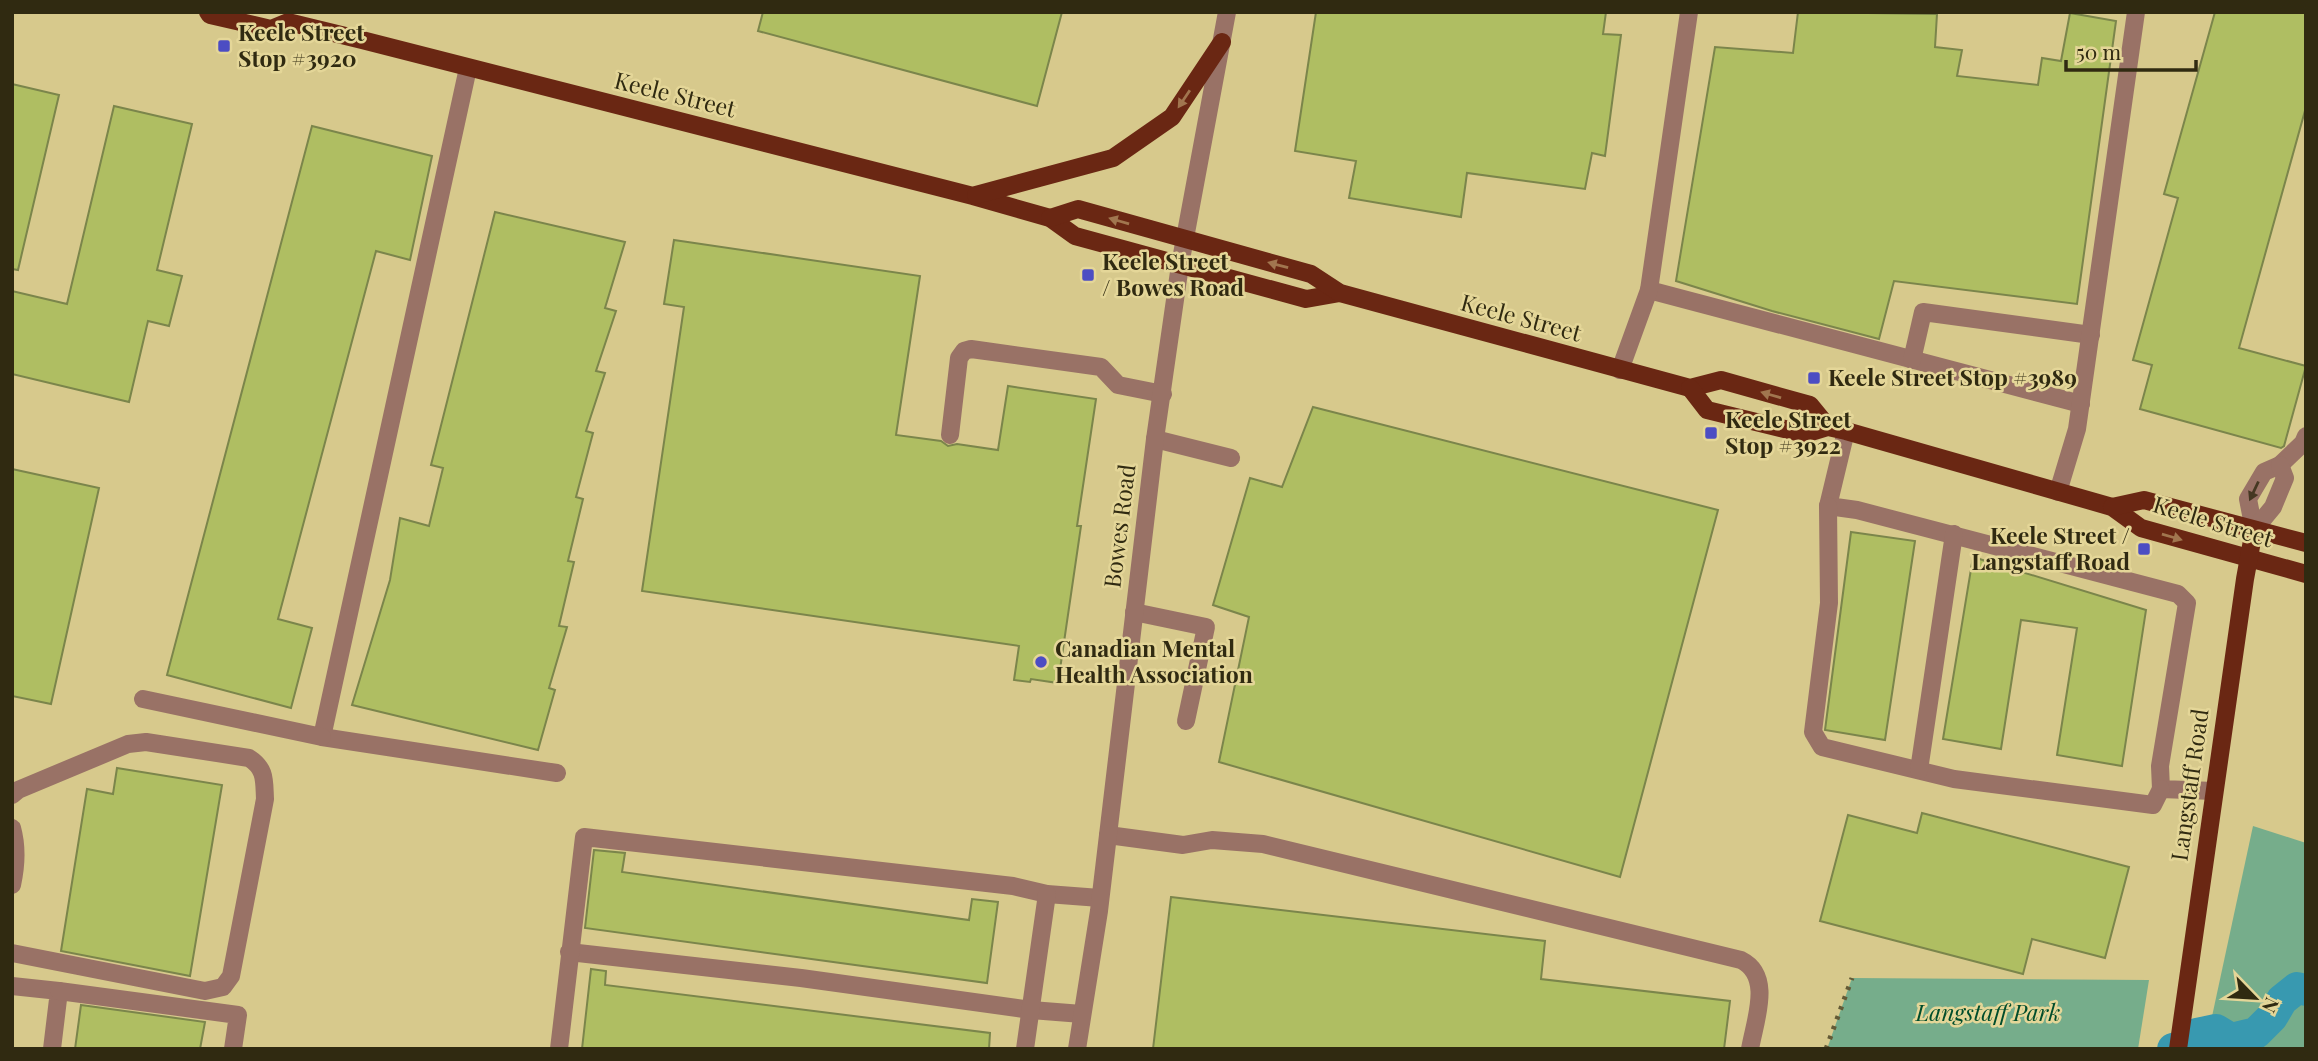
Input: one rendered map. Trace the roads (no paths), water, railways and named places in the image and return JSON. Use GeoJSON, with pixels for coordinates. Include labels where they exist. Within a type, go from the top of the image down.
{"type":"FeatureCollection","features":[{"type":"Feature","properties":{"kind":"main road","name":"Keele Street"},"geometry":{"type":"LineString","coordinates":[[208,12],[210,15],[271,29],[285,17],[468,68],[973,196],[1050,218],[1075,236],[1306,299],[1340,293]]}},
{"type":"Feature","properties":{"kind":"main road"},"geometry":{"type":"LineString","coordinates":[[973,196],[1113,158],[1172,117],[1222,42]]}},
{"type":"Feature","properties":{"kind":"main road","name":"Keele Street"},"geometry":{"type":"LineString","coordinates":[[1050,218],[1079,209],[1311,274],[1340,293],[1620,370],[1690,388],[1721,380],[1810,405],[1828,426],[2112,507],[2141,528],[2306,574]]}},
{"type":"Feature","properties":{"kind":"main road","name":"Keele Street"},"geometry":{"type":"LineString","coordinates":[[1690,388],[1707,410],[1805,434],[1828,426]]}},
{"type":"Feature","properties":{"kind":"main road","name":"Keele Street"},"geometry":{"type":"LineString","coordinates":[[2112,507],[2144,500],[2306,543]]}},
{"type":"Feature","properties":{"kind":"main road","name":"Langstaff Road"},"geometry":{"type":"LineString","coordinates":[[2178,1049],[2254,530]]}},
{"type":"Feature","properties":{"kind":"street","name":"Bowes Road"},"geometry":{"type":"LineString","coordinates":[[1077,1049],[1100,898],[1155,439],[1180,265],[1227,12]]}},
{"type":"Feature","properties":{"kind":"street"},"geometry":{"type":"LineString","coordinates":[[1620,370],[1649,290],[1689,12]]}},
{"type":"Feature","properties":{"kind":"street"},"geometry":{"type":"LineString","coordinates":[[2058,492],[2072,450],[2081,404],[2136,12]]}},
{"type":"Feature","properties":{"kind":"street"},"geometry":{"type":"LineString","coordinates":[[322,737],[468,68]]}},
{"type":"Feature","properties":{"kind":"street"},"geometry":{"type":"LineString","coordinates":[[1649,290],[2081,404]]}},
{"type":"Feature","properties":{"kind":"street"},"geometry":{"type":"LineString","coordinates":[[1912,360],[1923,312],[2091,335]]}},
{"type":"Feature","properties":{"kind":"street"},"geometry":{"type":"LineString","coordinates":[[950,435],[959,358],[964,351],[971,349],[1101,367],[1118,385],[1163,394]]}},
{"type":"Feature","properties":{"kind":"street"},"geometry":{"type":"LineString","coordinates":[[1828,506],[1857,510],[1954,534],[2178,594],[2187,603],[2160,766],[2161,789],[2153,805],[1954,779],[1822,747],[1813,732],[1829,603],[1828,506],[1846,431]]}},
{"type":"Feature","properties":{"kind":"street"},"geometry":{"type":"LineString","coordinates":[[1155,439],[1231,458]]}},
{"type":"Feature","properties":{"kind":"street"},"geometry":{"type":"LineString","coordinates":[[2254,530],[2248,499],[2264,472],[2280,465],[2305,441]]}},
{"type":"Feature","properties":{"kind":"street"},"geometry":{"type":"LineString","coordinates":[[2254,530],[2273,507],[2285,478],[2280,465]]}},
{"type":"Feature","properties":{"kind":"street"},"geometry":{"type":"LineString","coordinates":[[1919,770],[1954,534]]}},
{"type":"Feature","properties":{"kind":"street"},"geometry":{"type":"LineString","coordinates":[[1134,612],[1206,626],[1186,721]]}},
{"type":"Feature","properties":{"kind":"street"},"geometry":{"type":"LineString","coordinates":[[143,699],[322,737],[557,773]]}},
{"type":"Feature","properties":{"kind":"street"},"geometry":{"type":"LineString","coordinates":[[12,795],[99,755],[128,744],[146,742],[248,758],[258,764],[264,778],[265,799],[231,976],[222,987],[205,991],[12,953]]}},
{"type":"Feature","properties":{"kind":"street"},"geometry":{"type":"LineString","coordinates":[[2161,789],[2214,791]]}},
{"type":"Feature","properties":{"kind":"street"},"geometry":{"type":"LineString","coordinates":[[12,828],[15,836],[15,871],[12,885]]}},
{"type":"Feature","properties":{"kind":"street"},"geometry":{"type":"LineString","coordinates":[[1108,835],[1183,845],[1212,840],[1263,844],[1741,960],[1756,972],[1761,986],[1750,1049]]}},
{"type":"Feature","properties":{"kind":"street"},"geometry":{"type":"LineString","coordinates":[[559,1049],[584,837],[1013,886],[1047,894],[1100,898]]}},
{"type":"Feature","properties":{"kind":"street"},"geometry":{"type":"LineString","coordinates":[[1025,1049],[1047,894]]}},
{"type":"Feature","properties":{"kind":"street"},"geometry":{"type":"LineString","coordinates":[[569,952],[801,978],[1031,1010],[1082,1014]]}},
{"type":"Feature","properties":{"kind":"street"},"geometry":{"type":"LineString","coordinates":[[12,986],[237,1015],[233,1049]]}},
{"type":"Feature","properties":{"kind":"street"},"geometry":{"type":"LineString","coordinates":[[52,1049],[59,991]]}},
{"type":"Feature","properties":{"kind":"waterway"},"geometry":{"type":"LineString","coordinates":[[2173,1049],[2187,1046],[2197,1034],[2216,1030],[2231,1039],[2256,1033],[2272,1017],[2282,1000],[2297,988],[2306,990]]}},
{"type":"Feature","properties":{"kind":"railway"},"geometry":{"type":"LineString","coordinates":[[1826,1049],[1852,978]]}},
{"type":"Feature","properties":{"kind":"place","name":"Keele Street Stop #3920"},"geometry":{"type":"Point","coordinates":[224,46]}},
{"type":"Feature","properties":{"kind":"place","name":"Keele Street / Bowes Road"},"geometry":{"type":"Point","coordinates":[1088,275]}},
{"type":"Feature","properties":{"kind":"place","name":"Keele Street Stop #3989"},"geometry":{"type":"Point","coordinates":[1814,378]}},
{"type":"Feature","properties":{"kind":"place","name":"Keele Street Stop #3922"},"geometry":{"type":"Point","coordinates":[1711,433]}},
{"type":"Feature","properties":{"kind":"place","name":"Keele Street / Langstaff Road"},"geometry":{"type":"Point","coordinates":[2144,549]}},
{"type":"Feature","properties":{"kind":"place","name":"Canadian Mental Health Association"},"geometry":{"type":"Point","coordinates":[1041,662]}},
{"type":"Feature","properties":{"kind":"park label","name":"Langstaff Park"},"geometry":{"type":"Point","coordinates":[1988,1013]}}]}
